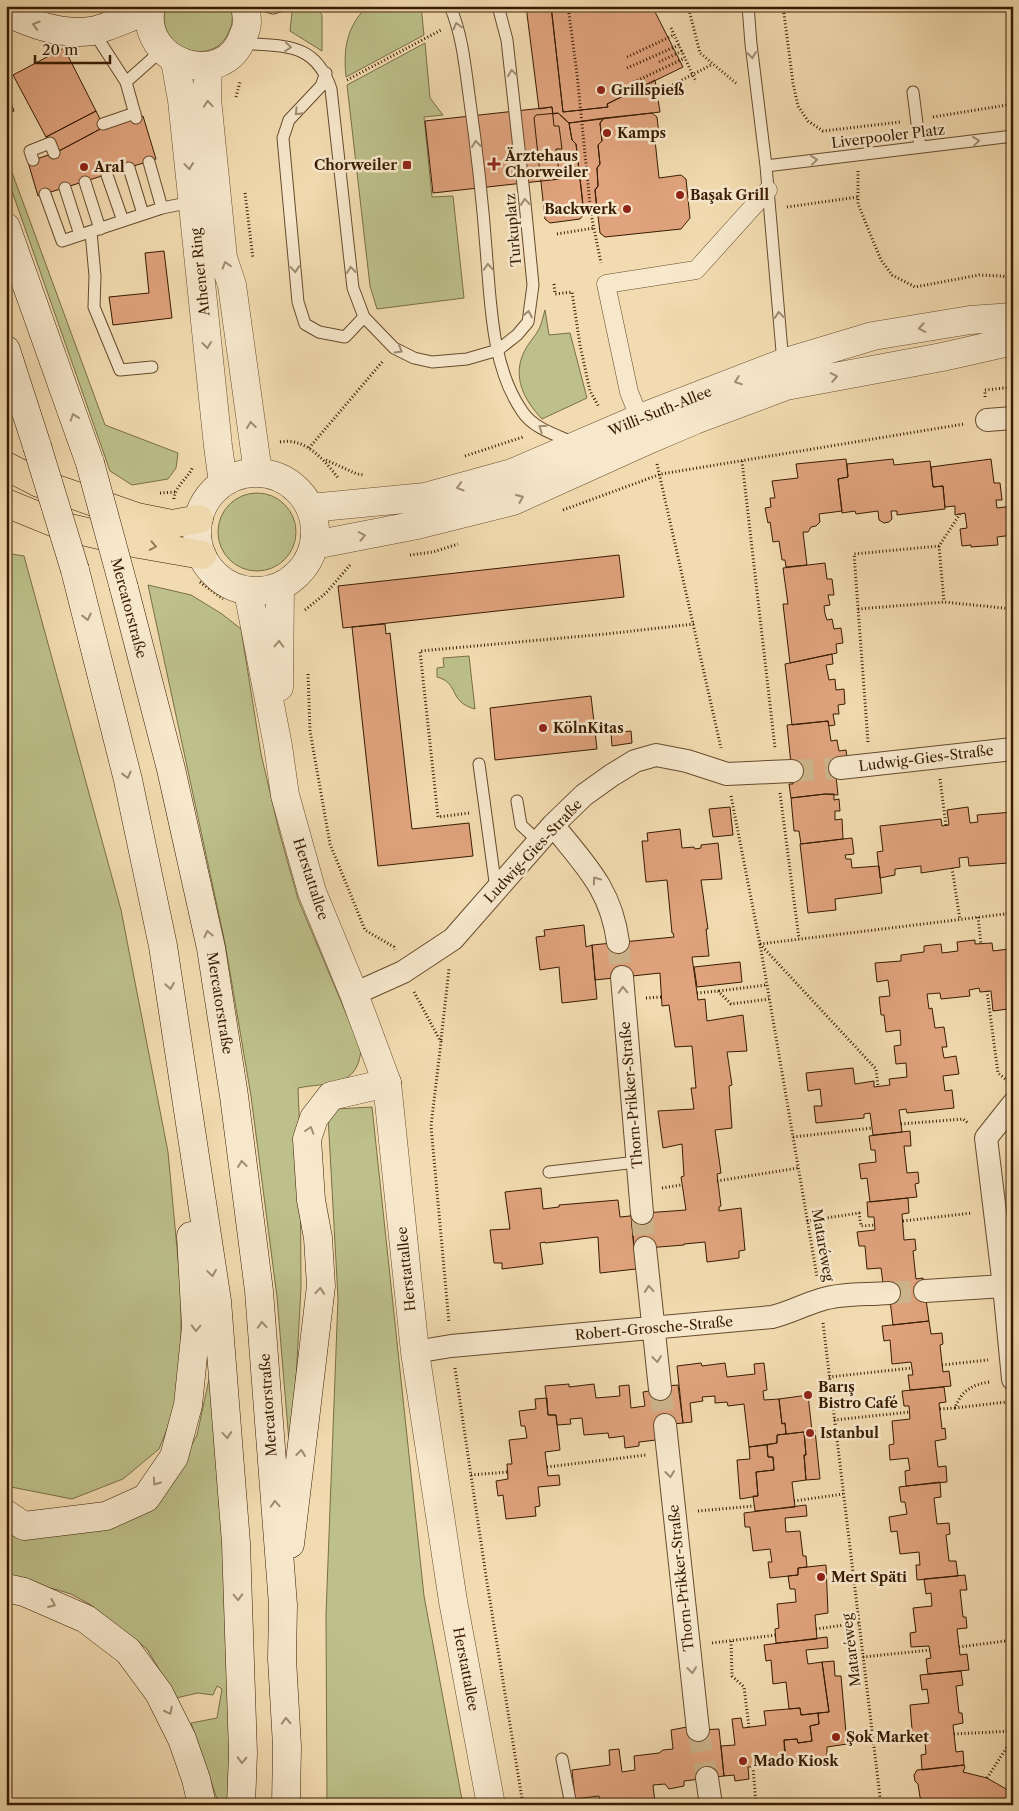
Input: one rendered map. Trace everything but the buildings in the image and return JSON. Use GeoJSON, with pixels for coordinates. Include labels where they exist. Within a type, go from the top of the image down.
{"type":"FeatureCollection","features":[{"type":"Feature","properties":{"kind":"highway"},"geometry":{"type":"LineString","coordinates":[[6,466],[39,483],[137,517],[172,524],[199,519]]}},
{"type":"Feature","properties":{"kind":"highway"},"geometry":{"type":"LineString","coordinates":[[6,503],[65,527],[139,544],[202,555]]}},
{"type":"Feature","properties":{"kind":"main road"},"geometry":{"type":"LineString","coordinates":[[168,55],[191,66],[208,66],[227,58],[241,43],[248,23],[246,6]]}},
{"type":"Feature","properties":{"kind":"main road"},"geometry":{"type":"LineString","coordinates":[[6,12],[34,25],[63,32],[93,31],[150,8]]}},
{"type":"Feature","properties":{"kind":"main road","name":"Athener Ring"},"geometry":{"type":"LineString","coordinates":[[150,8],[150,24],[154,38],[168,55],[182,100],[223,483]]}},
{"type":"Feature","properties":{"kind":"main road","name":"Athener Ring"},"geometry":{"type":"LineString","coordinates":[[208,66],[207,99],[224,258],[232,285],[258,473]]}},
{"type":"Feature","properties":{"kind":"main road","name":"Mercatorstraße"},"geometry":{"type":"LineString","coordinates":[[6,227],[90,463],[171,770],[212,948],[234,1096],[259,1291],[283,1605],[282,1659],[287,1746],[286,1805]]}},
{"type":"Feature","properties":{"kind":"main road","name":"Willi-Suth-Allee"},"geometry":{"type":"LineString","coordinates":[[310,508],[425,498],[512,473],[588,440],[695,420],[785,375],[873,336],[970,320],[1013,317]]}},
{"type":"Feature","properties":{"kind":"main road","name":"Willi-Suth-Allee"},"geometry":{"type":"LineString","coordinates":[[785,375],[942,358],[1013,341]]}},
{"type":"Feature","properties":{"kind":"main road"},"geometry":{"type":"LineString","coordinates":[[6,350],[38,446],[75,570],[128,780],[163,946],[178,1035],[217,1301],[236,1543],[243,1752],[241,1805]]}},
{"type":"Feature","properties":{"kind":"main road","name":"Willi-Suth-Allee"},"geometry":{"type":"LineString","coordinates":[[314,545],[417,525],[513,501],[644,429]]}},
{"type":"Feature","properties":{"kind":"main road"},"geometry":{"type":"LineString","coordinates":[[258,473],[274,476],[289,483],[302,494],[310,508],[316,532],[314,545],[307,562],[296,576],[280,586],[264,590],[248,590],[231,585],[216,575],[202,555],[198,543],[199,519],[204,505],[212,493],[223,483],[240,476],[258,473]]}},
{"type":"Feature","properties":{"kind":"main road","name":"Herstattallee"},"geometry":{"type":"LineString","coordinates":[[278,746],[280,586]]}},
{"type":"Feature","properties":{"kind":"main road","name":"Herstattallee"},"geometry":{"type":"LineString","coordinates":[[248,590],[278,746],[285,795],[312,892],[354,994],[387,1083],[415,1352],[453,1601],[492,1805]]}},
{"type":"Feature","properties":{"kind":"main road"},"geometry":{"type":"LineString","coordinates":[[12,1522],[106,1516],[146,1498],[174,1457],[188,1405],[196,1327],[178,1035]]}},
{"type":"Feature","properties":{"kind":"main road"},"geometry":{"type":"LineString","coordinates":[[283,1605],[321,1286],[318,1238],[311,1200],[308,1139],[314,1118],[331,1096],[387,1083]]}},
{"type":"Feature","properties":{"kind":"main road"},"geometry":{"type":"LineString","coordinates":[[12,1593],[86,1619],[128,1651],[160,1693],[182,1739],[196,1779],[202,1805]]}},
{"type":"Feature","properties":{"kind":"street"},"geometry":{"type":"LineString","coordinates":[[644,429],[629,392],[606,284],[696,270],[768,190]]}},
{"type":"Feature","properties":{"kind":"street"},"geometry":{"type":"LineString","coordinates":[[987,420],[1013,418]]}},
{"type":"Feature","properties":{"kind":"street","name":"Ludwig-Gies-Straße"},"geometry":{"type":"LineString","coordinates":[[840,768],[1013,749]]}},
{"type":"Feature","properties":{"kind":"street","name":"Ludwig-Gies-Straße"},"geometry":{"type":"LineString","coordinates":[[354,994],[403,972],[453,939],[553,825],[584,795],[635,761],[656,755],[687,761],[726,774],[784,771]]}},
{"type":"Feature","properties":{"kind":"street"},"geometry":{"type":"LineString","coordinates":[[553,825],[598,881],[609,902],[616,924],[618,942]]}},
{"type":"Feature","properties":{"kind":"street","name":"Thorn-Prikker-Straße"},"geometry":{"type":"LineString","coordinates":[[622,977],[642,1213]]}},
{"type":"Feature","properties":{"kind":"street"},"geometry":{"type":"LineString","coordinates":[[1012,1372],[1004,1286],[986,1138],[1013,1104]]}},
{"type":"Feature","properties":{"kind":"street"},"geometry":{"type":"LineString","coordinates":[[645,1248],[660,1390]]}},
{"type":"Feature","properties":{"kind":"street"},"geometry":{"type":"LineString","coordinates":[[925,1291],[1004,1286]]}},
{"type":"Feature","properties":{"kind":"street","name":"Robert-Grosche-Straße"},"geometry":{"type":"LineString","coordinates":[[415,1352],[451,1346],[772,1317],[790,1313],[820,1300],[841,1296],[889,1293]]}},
{"type":"Feature","properties":{"kind":"street","name":"Thorn-Prikker-Straße"},"geometry":{"type":"LineString","coordinates":[[665,1425],[698,1730]]}},
{"type":"Feature","properties":{"kind":"street"},"geometry":{"type":"LineString","coordinates":[[707,1778],[711,1805]]}},
{"type":"Feature","properties":{"kind":"lane"},"geometry":{"type":"LineString","coordinates":[[266,6],[273,8],[280,6]]}},
{"type":"Feature","properties":{"kind":"lane","name":"Turkuplatz"},"geometry":{"type":"LineString","coordinates":[[450,6],[457,21],[462,48],[476,148],[490,300],[498,350],[507,383],[522,413],[544,430],[570,441],[588,440]]}},
{"type":"Feature","properties":{"kind":"lane","name":"Turkuplatz"},"geometry":{"type":"LineString","coordinates":[[241,43],[296,48],[317,61],[326,73],[331,89],[354,288],[364,317],[394,348],[414,358],[432,362],[467,359],[498,350],[517,335],[528,322],[533,285],[516,106],[507,40],[498,6]]}},
{"type":"Feature","properties":{"kind":"lane"},"geometry":{"type":"LineString","coordinates":[[748,6],[766,166],[785,375]]}},
{"type":"Feature","properties":{"kind":"lane"},"geometry":{"type":"LineString","coordinates":[[93,31],[126,82],[136,116],[111,123]]}},
{"type":"Feature","properties":{"kind":"lane"},"geometry":{"type":"LineString","coordinates":[[126,82],[168,55]]}},
{"type":"Feature","properties":{"kind":"lane"},"geometry":{"type":"LineString","coordinates":[[326,73],[321,86],[289,120],[283,138],[298,302],[305,324],[319,332],[345,336],[364,317]]}},
{"type":"Feature","properties":{"kind":"lane"},"geometry":{"type":"LineString","coordinates":[[913,92],[920,148]]}},
{"type":"Feature","properties":{"kind":"lane","name":"Liverpooler Platz"},"geometry":{"type":"LineString","coordinates":[[766,166],[1013,136]]}},
{"type":"Feature","properties":{"kind":"lane"},"geometry":{"type":"LineString","coordinates":[[33,160],[30,151],[50,143],[54,153]]}},
{"type":"Feature","properties":{"kind":"lane"},"geometry":{"type":"LineString","coordinates":[[149,162],[162,208]]}},
{"type":"Feature","properties":{"kind":"lane"},"geometry":{"type":"LineString","coordinates":[[128,168],[142,214]]}},
{"type":"Feature","properties":{"kind":"lane"},"geometry":{"type":"LineString","coordinates":[[108,175],[123,221]]}},
{"type":"Feature","properties":{"kind":"lane"},"geometry":{"type":"LineString","coordinates":[[85,182],[95,276],[94,306],[120,370],[152,367]]}},
{"type":"Feature","properties":{"kind":"lane"},"geometry":{"type":"LineString","coordinates":[[65,188],[90,232]]}},
{"type":"Feature","properties":{"kind":"lane"},"geometry":{"type":"LineString","coordinates":[[45,194],[62,241],[162,208],[192,202]]}},
{"type":"Feature","properties":{"kind":"lane"},"geometry":{"type":"LineString","coordinates":[[479,764],[496,890]]}},
{"type":"Feature","properties":{"kind":"lane"},"geometry":{"type":"LineString","coordinates":[[517,800],[521,824],[539,842]]}},
{"type":"Feature","properties":{"kind":"lane"},"geometry":{"type":"LineString","coordinates":[[549,1172],[638,1162]]}},
{"type":"Feature","properties":{"kind":"lane"},"geometry":{"type":"LineString","coordinates":[[562,1759],[571,1805]]}},
{"type":"Feature","properties":{"kind":"path"},"geometry":{"type":"LineString","coordinates":[[568,6],[578,74],[591,214],[606,284]]}},
{"type":"Feature","properties":{"kind":"path"},"geometry":{"type":"LineString","coordinates":[[688,6],[700,53],[758,102]]}},
{"type":"Feature","properties":{"kind":"path"},"geometry":{"type":"LineString","coordinates":[[783,6],[793,83],[798,106],[808,121],[823,131],[1013,104]]}},
{"type":"Feature","properties":{"kind":"path"},"geometry":{"type":"LineString","coordinates":[[331,89],[457,21]]}},
{"type":"Feature","properties":{"kind":"path"},"geometry":{"type":"LineString","coordinates":[[671,28],[696,82]]}},
{"type":"Feature","properties":{"kind":"path"},"geometry":{"type":"LineString","coordinates":[[627,57],[674,35]]}},
{"type":"Feature","properties":{"kind":"path"},"geometry":{"type":"LineString","coordinates":[[627,68],[679,45]]}},
{"type":"Feature","properties":{"kind":"path"},"geometry":{"type":"LineString","coordinates":[[659,62],[682,51]]}},
{"type":"Feature","properties":{"kind":"path"},"geometry":{"type":"LineString","coordinates":[[634,82],[685,58]]}},
{"type":"Feature","properties":{"kind":"path"},"geometry":{"type":"LineString","coordinates":[[657,93],[713,64]]}},
{"type":"Feature","properties":{"kind":"path"},"geometry":{"type":"LineString","coordinates":[[235,104],[240,81],[245,76]]}},
{"type":"Feature","properties":{"kind":"path"},"geometry":{"type":"LineString","coordinates":[[852,127],[856,155],[858,204],[881,260],[892,275],[915,287],[979,275],[1013,278]]}},
{"type":"Feature","properties":{"kind":"path"},"geometry":{"type":"LineString","coordinates":[[245,191],[254,269]]}},
{"type":"Feature","properties":{"kind":"path"},"geometry":{"type":"LineString","coordinates":[[770,210],[858,197]]}},
{"type":"Feature","properties":{"kind":"path"},"geometry":{"type":"LineString","coordinates":[[557,234],[594,228]]}},
{"type":"Feature","properties":{"kind":"path"},"geometry":{"type":"LineString","coordinates":[[554,284],[555,294],[572,292],[573,314],[590,391],[600,407]]}},
{"type":"Feature","properties":{"kind":"path"},"geometry":{"type":"LineString","coordinates":[[309,448],[394,348]]}},
{"type":"Feature","properties":{"kind":"path"},"geometry":{"type":"LineString","coordinates":[[592,410],[629,392]]}},
{"type":"Feature","properties":{"kind":"path"},"geometry":{"type":"LineString","coordinates":[[661,474],[987,420]]}},
{"type":"Feature","properties":{"kind":"path"},"geometry":{"type":"LineString","coordinates":[[644,429],[661,474],[726,774],[760,944],[876,1068],[878,1086]]}},
{"type":"Feature","properties":{"kind":"path"},"geometry":{"type":"LineString","coordinates":[[461,458],[544,430]]}},
{"type":"Feature","properties":{"kind":"path"},"geometry":{"type":"LineString","coordinates":[[324,460],[358,474],[366,475]]}},
{"type":"Feature","properties":{"kind":"path"},"geometry":{"type":"LineString","coordinates":[[742,460],[784,771],[799,939]]}},
{"type":"Feature","properties":{"kind":"path"},"geometry":{"type":"LineString","coordinates":[[944,602],[939,546],[960,514]]}},
{"type":"Feature","properties":{"kind":"path"},"geometry":{"type":"LineString","coordinates":[[870,765],[854,554],[939,546]]}},
{"type":"Feature","properties":{"kind":"path"},"geometry":{"type":"LineString","coordinates":[[858,609],[944,602],[1013,609]]}},
{"type":"Feature","properties":{"kind":"path"},"geometry":{"type":"LineString","coordinates":[[473,813],[438,817],[420,651],[694,624]]}},
{"type":"Feature","properties":{"kind":"path"},"geometry":{"type":"LineString","coordinates":[[938,757],[946,826]]}},
{"type":"Feature","properties":{"kind":"path"},"geometry":{"type":"LineString","coordinates":[[952,868],[960,920]]}},
{"type":"Feature","properties":{"kind":"path"},"geometry":{"type":"LineString","coordinates":[[760,944],[1013,913]]}},
{"type":"Feature","properties":{"kind":"path"},"geometry":{"type":"LineString","coordinates":[[978,918],[981,944]]}},
{"type":"Feature","properties":{"kind":"path"},"geometry":{"type":"LineString","coordinates":[[441,1042],[453,939]]}},
{"type":"Feature","properties":{"kind":"path","name":"Mataréweg"},"geometry":{"type":"LineString","coordinates":[[760,944],[820,1300],[880,1805]]}},
{"type":"Feature","properties":{"kind":"path"},"geometry":{"type":"LineString","coordinates":[[697,993],[766,985]]}},
{"type":"Feature","properties":{"kind":"path"},"geometry":{"type":"LineString","coordinates":[[718,991],[731,1004],[768,999]]}},
{"type":"Feature","properties":{"kind":"path"},"geometry":{"type":"LineString","coordinates":[[987,991],[998,1073],[1013,1086]]}},
{"type":"Feature","properties":{"kind":"path"},"geometry":{"type":"LineString","coordinates":[[901,1124],[963,1119],[986,1138]]}},
{"type":"Feature","properties":{"kind":"path"},"geometry":{"type":"LineString","coordinates":[[793,1137],[872,1128]]}},
{"type":"Feature","properties":{"kind":"path"},"geometry":{"type":"LineString","coordinates":[[717,1181],[798,1168]]}},
{"type":"Feature","properties":{"kind":"path"},"geometry":{"type":"LineString","coordinates":[[903,1220],[995,1211]]}},
{"type":"Feature","properties":{"kind":"path"},"geometry":{"type":"LineString","coordinates":[[807,1221],[859,1213],[861,1226],[875,1225]]}},
{"type":"Feature","properties":{"kind":"path"},"geometry":{"type":"LineString","coordinates":[[942,1365],[1012,1372]]}},
{"type":"Feature","properties":{"kind":"path"},"geometry":{"type":"LineString","coordinates":[[829,1377],[912,1368]]}},
{"type":"Feature","properties":{"kind":"path"},"geometry":{"type":"LineString","coordinates":[[955,1408],[957,1401],[968,1388],[1012,1372]]}},
{"type":"Feature","properties":{"kind":"path"},"geometry":{"type":"LineString","coordinates":[[940,1409],[1013,1401]]}},
{"type":"Feature","properties":{"kind":"path"},"geometry":{"type":"LineString","coordinates":[[834,1420],[910,1412]]}},
{"type":"Feature","properties":{"kind":"path"},"geometry":{"type":"LineString","coordinates":[[548,1467],[668,1453]]}},
{"type":"Feature","properties":{"kind":"path"},"geometry":{"type":"LineString","coordinates":[[471,1475],[507,1472]]}},
{"type":"Feature","properties":{"kind":"path"},"geometry":{"type":"LineString","coordinates":[[794,1501],[843,1494]]}},
{"type":"Feature","properties":{"kind":"path"},"geometry":{"type":"LineString","coordinates":[[716,1509],[754,1506]]}},
{"type":"Feature","properties":{"kind":"path"},"geometry":{"type":"LineString","coordinates":[[816,1629],[859,1624]]}},
{"type":"Feature","properties":{"kind":"path"},"geometry":{"type":"LineString","coordinates":[[748,1728],[744,1687],[732,1676],[733,1640],[776,1636]]}},
{"type":"Feature","properties":{"kind":"path"},"geometry":{"type":"LineString","coordinates":[[959,1647],[1013,1640]]}},
{"type":"Feature","properties":{"kind":"path"},"geometry":{"type":"LineString","coordinates":[[863,1657],[930,1650]]}},
{"type":"Feature","properties":{"kind":"path"},"geometry":{"type":"LineString","coordinates":[[954,1734],[1013,1731]]}},
{"type":"Feature","properties":{"kind":"path"},"geometry":{"type":"LineString","coordinates":[[873,1741],[906,1738]]}},
{"type":"Feature","properties":{"kind":"path"},"geometry":{"type":"LineString","coordinates":[[987,1778],[1013,1738]]}},
{"type":"Feature","properties":{"kind":"path"},"geometry":{"type":"LineString","coordinates":[[753,1767],[756,1805]]}},
{"type":"Feature","properties":{"kind":"green space"},"geometry":{"type":"Polygon","coordinates":[[[166,6],[230,6],[232,21],[230,29],[223,42],[212,49],[200,52],[188,49],[176,43],[168,34],[164,21],[166,6]]]}},
{"type":"Feature","properties":{"kind":"green space"},"geometry":{"type":"Polygon","coordinates":[[[368,6],[421,6],[424,35],[346,77],[345,57],[348,38],[355,21],[368,6]]]}},
{"type":"Feature","properties":{"kind":"green space"},"geometry":{"type":"Polygon","coordinates":[[[313,8],[318,9],[322,15],[322,51],[290,31],[292,12],[313,8]]]}},
{"type":"Feature","properties":{"kind":"green space"},"geometry":{"type":"Polygon","coordinates":[[[425,43],[430,98],[443,115],[424,117],[432,197],[453,196],[464,298],[377,309],[370,286],[347,85],[425,43]]]}},
{"type":"Feature","properties":{"kind":"green space"},"geometry":{"type":"Polygon","coordinates":[[[6,156],[105,425],[178,453],[176,468],[168,479],[132,485],[110,471],[6,174],[6,156]]]}},
{"type":"Feature","properties":{"kind":"green space"},"geometry":{"type":"Polygon","coordinates":[[[545,310],[549,335],[570,333],[587,398],[542,419],[525,396],[519,370],[524,352],[539,329],[545,310]]]}},
{"type":"Feature","properties":{"kind":"green space"},"geometry":{"type":"Polygon","coordinates":[[[257,493],[272,496],[284,505],[293,517],[296,532],[293,547],[284,559],[272,568],[257,571],[242,568],[230,559],[221,547],[218,532],[221,517],[230,505],[242,496],[257,493]]]}},
{"type":"Feature","properties":{"kind":"green space"},"geometry":{"type":"Polygon","coordinates":[[[6,553],[24,556],[121,910],[168,1152],[181,1291],[181,1354],[174,1412],[159,1449],[123,1479],[72,1499],[6,1486],[6,553]]]}},
{"type":"Feature","properties":{"kind":"green space"},"geometry":{"type":"Polygon","coordinates":[[[148,585],[191,595],[222,614],[241,629],[261,754],[279,831],[298,899],[361,1049],[359,1062],[354,1071],[347,1077],[330,1084],[298,1088],[301,1287],[290,1454],[277,1297],[251,1096],[225,943],[148,585]]]}},
{"type":"Feature","properties":{"kind":"green space"},"geometry":{"type":"Polygon","coordinates":[[[469,656],[475,709],[461,702],[449,684],[437,677],[437,668],[444,667],[443,658],[469,656]]]}},
{"type":"Feature","properties":{"kind":"green space"},"geometry":{"type":"Polygon","coordinates":[[[372,1107],[424,1596],[463,1805],[327,1805],[326,1614],[338,1298],[328,1116],[336,1109],[372,1107]]]}},
{"type":"Feature","properties":{"kind":"green space"},"geometry":{"type":"Polygon","coordinates":[[[211,1370],[227,1578],[231,1805],[219,1805],[191,1723],[217,1718],[222,1689],[217,1686],[213,1695],[198,1693],[176,1698],[147,1649],[91,1605],[71,1594],[6,1578],[6,1535],[71,1533],[177,1473],[197,1435],[211,1370]]]}},
{"type":"Feature","properties":{"kind":"tunnel"},"geometry":{"type":"LineString","coordinates":[[792,771],[840,768]]}},
{"type":"Feature","properties":{"kind":"tunnel"},"geometry":{"type":"LineString","coordinates":[[618,942],[622,977]]}},
{"type":"Feature","properties":{"kind":"tunnel"},"geometry":{"type":"LineString","coordinates":[[642,1213],[645,1248]]}},
{"type":"Feature","properties":{"kind":"tunnel"},"geometry":{"type":"LineString","coordinates":[[889,1293],[925,1291]]}},
{"type":"Feature","properties":{"kind":"tunnel"},"geometry":{"type":"LineString","coordinates":[[660,1389],[665,1425]]}},
{"type":"Feature","properties":{"kind":"tunnel"},"geometry":{"type":"LineString","coordinates":[[698,1730],[707,1778]]}},
{"type":"Feature","properties":{"kind":"place","name":"Grillspieß"},"geometry":{"type":"Point","coordinates":[601,90]}},
{"type":"Feature","properties":{"kind":"place","name":"Kamps"},"geometry":{"type":"Point","coordinates":[607,133]}},
{"type":"Feature","properties":{"kind":"place","name":"Ärztehaus Chorweiler"},"geometry":{"type":"Point","coordinates":[494,164]}},
{"type":"Feature","properties":{"kind":"place","name":"Chorweiler"},"geometry":{"type":"Point","coordinates":[407,165]}},
{"type":"Feature","properties":{"kind":"place","name":"Aral"},"geometry":{"type":"Point","coordinates":[84,167]}},
{"type":"Feature","properties":{"kind":"place","name":"Başak Grill"},"geometry":{"type":"Point","coordinates":[680,195]}},
{"type":"Feature","properties":{"kind":"place","name":"Backwerk"},"geometry":{"type":"Point","coordinates":[627,209]}},
{"type":"Feature","properties":{"kind":"place","name":"KölnKitas"},"geometry":{"type":"Point","coordinates":[543,728]}},
{"type":"Feature","properties":{"kind":"place","name":"Barış Bistro Café"},"geometry":{"type":"Point","coordinates":[808,1395]}},
{"type":"Feature","properties":{"kind":"place","name":"Istanbul"},"geometry":{"type":"Point","coordinates":[810,1433]}},
{"type":"Feature","properties":{"kind":"place","name":"Mert Späti"},"geometry":{"type":"Point","coordinates":[821,1577]}},
{"type":"Feature","properties":{"kind":"place","name":"Şok Market"},"geometry":{"type":"Point","coordinates":[836,1737]}},
{"type":"Feature","properties":{"kind":"place","name":"Mado Kiosk"},"geometry":{"type":"Point","coordinates":[743,1761]}}]}
